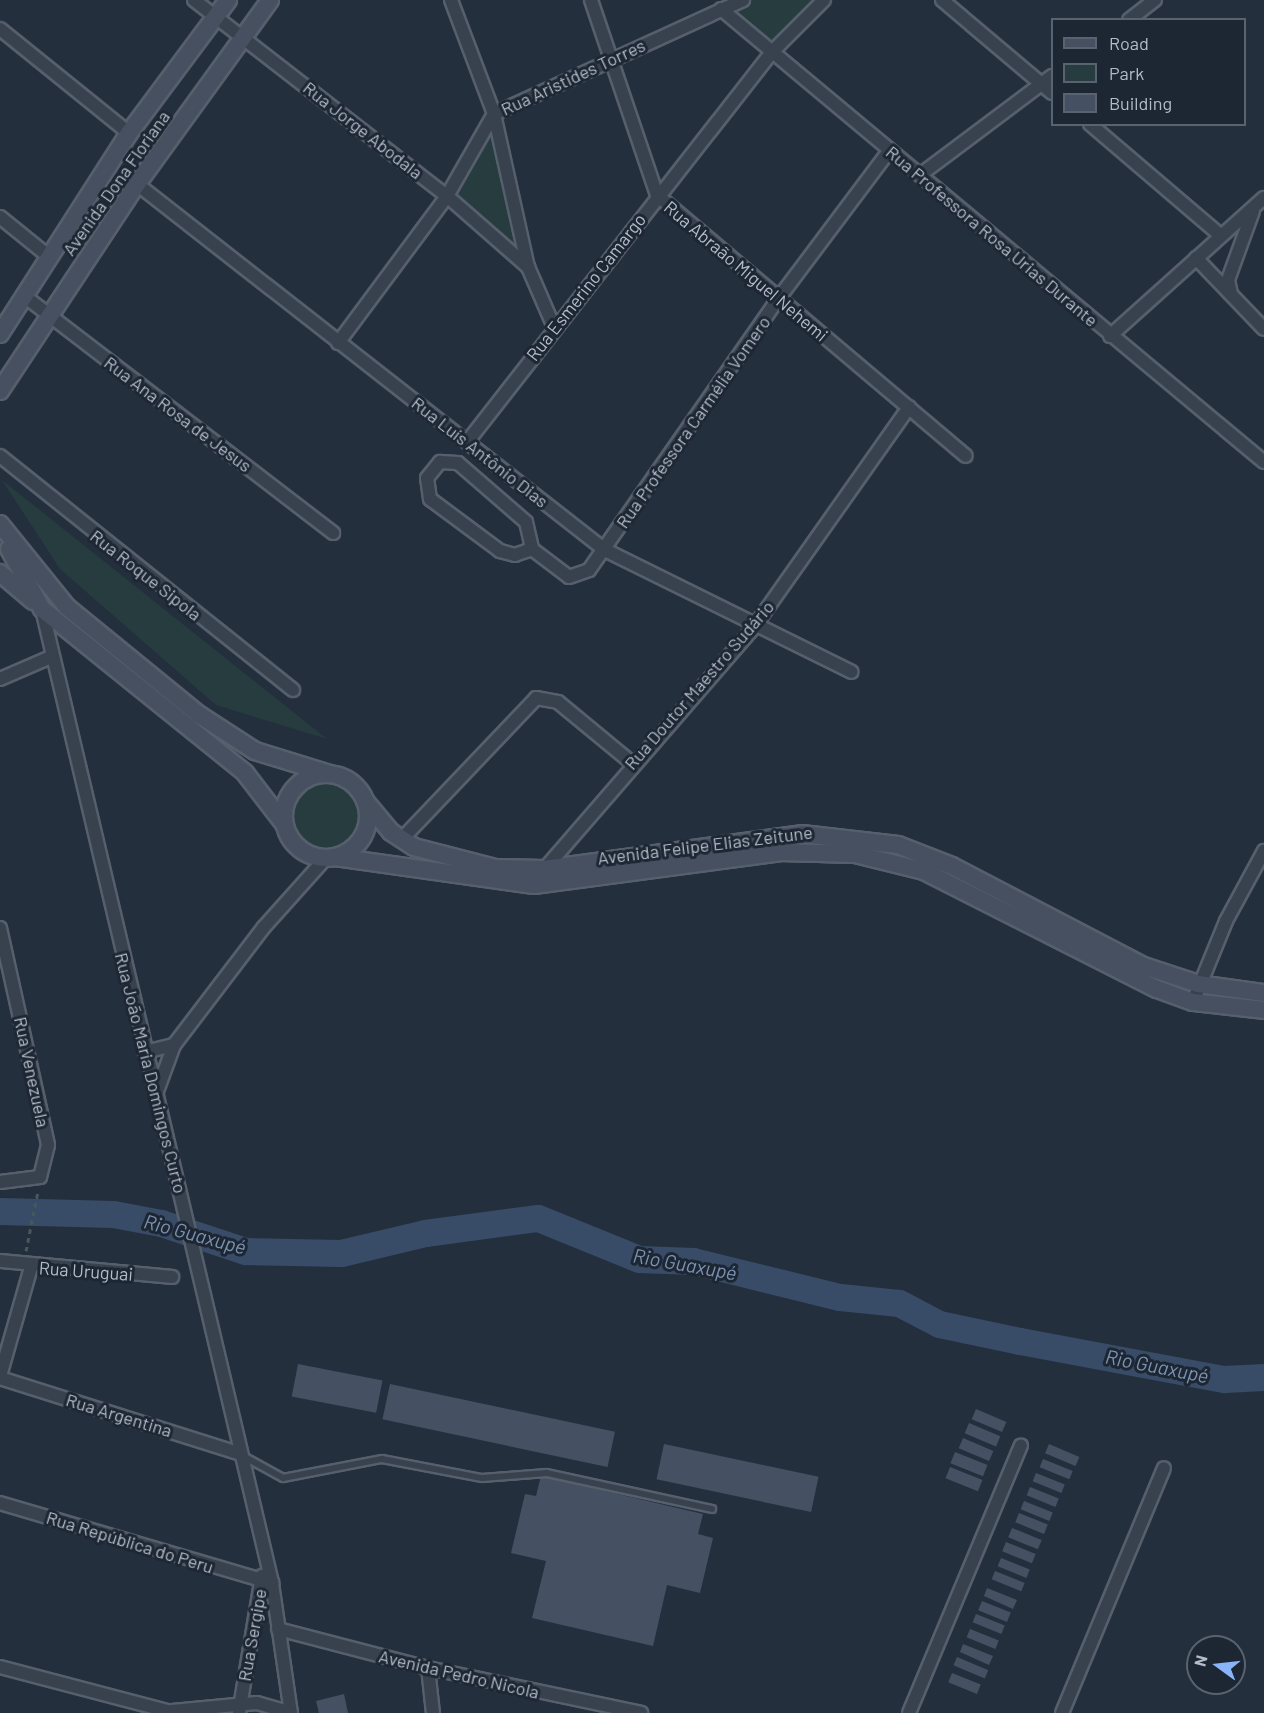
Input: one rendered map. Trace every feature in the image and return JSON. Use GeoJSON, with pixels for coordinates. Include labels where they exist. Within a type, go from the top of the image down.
{"type":"FeatureCollection","features":[{"type":"Feature","properties":{"kind":"main road","name":"Avenida Dona Floriana"},"geometry":{"type":"LineString","coordinates":[[0,334],[47,255],[129,133],[228,0]]}},
{"type":"Feature","properties":{"kind":"main road","name":"Avenida Dona Floriana"},"geometry":{"type":"LineString","coordinates":[[0,392],[137,184],[270,0]]}},
{"type":"Feature","properties":{"kind":"main road"},"geometry":{"type":"LineString","coordinates":[[0,526],[42,609]]}},
{"type":"Feature","properties":{"kind":"main road"},"geometry":{"type":"LineString","coordinates":[[0,526],[67,607],[198,714],[255,751],[349,781],[365,801],[363,835],[331,857],[301,850],[245,773],[0,573]]}},
{"type":"Feature","properties":{"kind":"main road"},"geometry":{"type":"LineString","coordinates":[[285,825],[285,806],[295,788],[311,777],[330,774]]}},
{"type":"Feature","properties":{"kind":"main road","name":"Avenida Felipe Elias Zeitune"},"geometry":{"type":"LineString","coordinates":[[365,801],[401,840],[467,864],[544,869],[774,835],[845,836],[898,845],[952,866],[1141,964],[1198,984],[1264,993]]}},
{"type":"Feature","properties":{"kind":"main road","name":"Avenida Felipe Elias Zeitune"},"geometry":{"type":"LineString","coordinates":[[331,857],[458,879],[534,885],[780,852],[855,854],[924,871],[1134,979],[1193,1002],[1264,1010]]}},
{"type":"Feature","properties":{"kind":"street","name":"Rua Jorge Abodala"},"geometry":{"type":"LineString","coordinates":[[194,0],[447,196],[528,267]]}},
{"type":"Feature","properties":{"kind":"street"},"geometry":{"type":"LineString","coordinates":[[451,0],[494,114],[528,267],[554,327]]}},
{"type":"Feature","properties":{"kind":"street","name":"Rua Abraão Miguel Nehemi"},"geometry":{"type":"LineString","coordinates":[[591,0],[657,195],[966,456]]}},
{"type":"Feature","properties":{"kind":"street","name":"Rua Aristides Torres"},"geometry":{"type":"LineString","coordinates":[[338,344],[447,196],[494,114],[742,0]]}},
{"type":"Feature","properties":{"kind":"street","name":"Rua Esmerino Camargo"},"geometry":{"type":"LineString","coordinates":[[468,441],[657,195],[773,51],[824,0]]}},
{"type":"Feature","properties":{"kind":"street"},"geometry":{"type":"LineString","coordinates":[[942,0],[1051,91]]}},
{"type":"Feature","properties":{"kind":"street"},"geometry":{"type":"LineString","coordinates":[[1132,18],[1155,0]]}},
{"type":"Feature","properties":{"kind":"street","name":"Rua Professora Rosa Urias Durante"},"geometry":{"type":"LineString","coordinates":[[721,9],[1110,336],[1264,462]]}},
{"type":"Feature","properties":{"kind":"street"},"geometry":{"type":"LineString","coordinates":[[0,29],[129,133]]}},
{"type":"Feature","properties":{"kind":"street"},"geometry":{"type":"LineString","coordinates":[[920,176],[1051,77]]}},
{"type":"Feature","properties":{"kind":"street"},"geometry":{"type":"LineString","coordinates":[[1092,126],[1221,236]]}},
{"type":"Feature","properties":{"kind":"street","name":"Rua Professora Carmélia Vomero"},"geometry":{"type":"LineString","coordinates":[[532,549],[574,579],[589,570],[778,299],[890,150]]}},
{"type":"Feature","properties":{"kind":"street","name":"Rua Luís Antônio Dias"},"geometry":{"type":"LineString","coordinates":[[137,184],[338,344],[468,441],[605,550],[754,627],[852,672]]}},
{"type":"Feature","properties":{"kind":"street"},"geometry":{"type":"LineString","coordinates":[[1110,336],[1264,198]]}},
{"type":"Feature","properties":{"kind":"street"},"geometry":{"type":"LineString","coordinates":[[1232,295],[1228,279],[1254,207]]}},
{"type":"Feature","properties":{"kind":"street"},"geometry":{"type":"LineString","coordinates":[[0,217],[47,255]]}},
{"type":"Feature","properties":{"kind":"street"},"geometry":{"type":"LineString","coordinates":[[1196,258],[1264,329]]}},
{"type":"Feature","properties":{"kind":"street","name":"Rua Ana Rosa de Jesus"},"geometry":{"type":"LineString","coordinates":[[23,295],[333,533]]}},
{"type":"Feature","properties":{"kind":"street","name":"Rua Doutor Maestro Sudário"},"geometry":{"type":"LineString","coordinates":[[534,885],[544,869],[632,763],[754,627],[909,407]]}},
{"type":"Feature","properties":{"kind":"street","name":"Rua Roque Sipola"},"geometry":{"type":"LineString","coordinates":[[0,456],[293,690]]}},
{"type":"Feature","properties":{"kind":"street"},"geometry":{"type":"LineString","coordinates":[[440,462],[458,463],[526,522],[532,549],[515,555],[500,551],[430,499],[427,478],[433,469],[440,462]]}},
{"type":"Feature","properties":{"kind":"street","name":"Rua João Maria Domingos Curto"},"geometry":{"type":"LineString","coordinates":[[42,609],[51,657],[180,1189],[238,1453],[265,1557],[267,1582],[278,1629],[291,1713]]}},
{"type":"Feature","properties":{"kind":"street"},"geometry":{"type":"LineString","coordinates":[[0,678],[51,657]]}},
{"type":"Feature","properties":{"kind":"street"},"geometry":{"type":"LineString","coordinates":[[401,840],[536,698],[558,702],[632,763]]}},
{"type":"Feature","properties":{"kind":"street"},"geometry":{"type":"LineString","coordinates":[[1193,1002],[1198,984],[1264,850]]}},
{"type":"Feature","properties":{"kind":"street"},"geometry":{"type":"LineString","coordinates":[[156,1094],[174,1045],[264,927],[331,857]]}},
{"type":"Feature","properties":{"kind":"street","name":"Rua Venezuela"},"geometry":{"type":"LineString","coordinates":[[0,928],[48,1145],[45,1169],[32,1182]]}},
{"type":"Feature","properties":{"kind":"street"},"geometry":{"type":"LineString","coordinates":[[146,1052],[174,1045]]}},
{"type":"Feature","properties":{"kind":"street"},"geometry":{"type":"LineString","coordinates":[[0,1182],[32,1182]]}},
{"type":"Feature","properties":{"kind":"street","name":"Rua Uruguai"},"geometry":{"type":"LineString","coordinates":[[0,1261],[26,1266],[171,1277]]}},
{"type":"Feature","properties":{"kind":"street"},"geometry":{"type":"LineString","coordinates":[[0,1377],[26,1266]]}},
{"type":"Feature","properties":{"kind":"street","name":"Rua Argentina"},"geometry":{"type":"LineString","coordinates":[[0,1377],[238,1453]]}},
{"type":"Feature","properties":{"kind":"street"},"geometry":{"type":"LineString","coordinates":[[909,1713],[1021,1445]]}},
{"type":"Feature","properties":{"kind":"street"},"geometry":{"type":"LineString","coordinates":[[1062,1713],[1164,1468]]}},
{"type":"Feature","properties":{"kind":"street","name":"Rua República do Peru"},"geometry":{"type":"LineString","coordinates":[[0,1503],[267,1582]]}},
{"type":"Feature","properties":{"kind":"street","name":"Rua Sergipe"},"geometry":{"type":"LineString","coordinates":[[239,1708],[267,1582]]}},
{"type":"Feature","properties":{"kind":"street","name":"Avenida Pedro Nicola"},"geometry":{"type":"LineString","coordinates":[[278,1629],[581,1708],[641,1713]]}},
{"type":"Feature","properties":{"kind":"street"},"geometry":{"type":"LineString","coordinates":[[0,1667],[173,1712],[269,1704],[291,1713]]}},
{"type":"Feature","properties":{"kind":"street"},"geometry":{"type":"LineString","coordinates":[[428,1668],[433,1713]]}},
{"type":"Feature","properties":{"kind":"lane"},"geometry":{"type":"LineString","coordinates":[[238,1453],[284,1478],[382,1459],[482,1478],[547,1473],[712,1509]]}},
{"type":"Feature","properties":{"kind":"path"},"geometry":{"type":"LineString","coordinates":[[26,1266],[39,1208],[32,1182]]}},
{"type":"Feature","properties":{"kind":"green space"},"geometry":{"type":"Polygon","coordinates":[[[749,0],[812,0],[772,47],[727,9],[749,0]]]}},
{"type":"Feature","properties":{"kind":"green space"},"geometry":{"type":"Polygon","coordinates":[[[492,128],[520,252],[455,197],[492,128]]]}},
{"type":"Feature","properties":{"kind":"green space"},"geometry":{"type":"Polygon","coordinates":[[[2,480],[327,739],[216,705],[60,569],[2,480]]]}},
{"type":"Feature","properties":{"kind":"green space"},"geometry":{"type":"Polygon","coordinates":[[[326,781],[339,784],[351,791],[358,803],[361,816],[358,829],[351,841],[339,848],[326,851],[313,848],[301,841],[294,829],[291,816],[294,803],[301,791],[313,784],[326,781]]]}},
{"type":"Feature","properties":{"kind":"building"},"geometry":{"type":"Polygon","coordinates":[[[298,1364],[382,1380],[376,1413],[292,1396],[298,1364]]]}},
{"type":"Feature","properties":{"kind":"building"},"geometry":{"type":"Polygon","coordinates":[[[390,1384],[615,1432],[607,1467],[383,1419],[390,1384]]]}},
{"type":"Feature","properties":{"kind":"building"},"geometry":{"type":"Polygon","coordinates":[[[976,1409],[1006,1422],[1002,1432],[972,1419],[976,1409]]]}},
{"type":"Feature","properties":{"kind":"building"},"geometry":{"type":"Polygon","coordinates":[[[969,1423],[1000,1436],[996,1446],[965,1433],[969,1423]]]}},
{"type":"Feature","properties":{"kind":"building"},"geometry":{"type":"Polygon","coordinates":[[[963,1438],[993,1451],[989,1461],[959,1448],[963,1438]]]}},
{"type":"Feature","properties":{"kind":"building"},"geometry":{"type":"Polygon","coordinates":[[[664,1444],[819,1477],[811,1512],[657,1479],[664,1444]]]}},
{"type":"Feature","properties":{"kind":"building"},"geometry":{"type":"Polygon","coordinates":[[[1049,1444],[1079,1457],[1075,1466],[1045,1453],[1049,1444]]]}},
{"type":"Feature","properties":{"kind":"building"},"geometry":{"type":"Polygon","coordinates":[[[955,1452],[987,1465],[983,1476],[951,1463],[955,1452]]]}},
{"type":"Feature","properties":{"kind":"building"},"geometry":{"type":"Polygon","coordinates":[[[1043,1459],[1073,1471],[1069,1479],[1040,1467],[1043,1459]]]}},
{"type":"Feature","properties":{"kind":"building"},"geometry":{"type":"Polygon","coordinates":[[[950,1467],[982,1480],[978,1491],[946,1478],[950,1467]]]}},
{"type":"Feature","properties":{"kind":"building"},"geometry":{"type":"Polygon","coordinates":[[[1036,1473],[1065,1485],[1061,1493],[1033,1481],[1036,1473]]]}},
{"type":"Feature","properties":{"kind":"building"},"geometry":{"type":"Polygon","coordinates":[[[541,1476],[703,1514],[698,1534],[713,1538],[700,1593],[667,1585],[653,1646],[532,1618],[546,1561],[511,1553],[525,1494],[536,1496],[541,1476]]]}},
{"type":"Feature","properties":{"kind":"building"},"geometry":{"type":"Polygon","coordinates":[[[1030,1487],[1059,1499],[1055,1507],[1027,1495],[1030,1487]]]}},
{"type":"Feature","properties":{"kind":"building"},"geometry":{"type":"Polygon","coordinates":[[[1024,1501],[1053,1513],[1049,1521],[1021,1509],[1024,1501]]]}},
{"type":"Feature","properties":{"kind":"building"},"geometry":{"type":"Polygon","coordinates":[[[1019,1513],[1048,1525],[1044,1534],[1015,1522],[1019,1513]]]}},
{"type":"Feature","properties":{"kind":"building"},"geometry":{"type":"Polygon","coordinates":[[[1012,1528],[1042,1540],[1038,1549],[1008,1537],[1012,1528]]]}},
{"type":"Feature","properties":{"kind":"building"},"geometry":{"type":"Polygon","coordinates":[[[1006,1542],[1036,1554],[1032,1563],[1002,1551],[1006,1542]]]}},
{"type":"Feature","properties":{"kind":"building"},"geometry":{"type":"Polygon","coordinates":[[[1001,1558],[1030,1570],[1026,1578],[998,1566],[1001,1558]]]}},
{"type":"Feature","properties":{"kind":"building"},"geometry":{"type":"Polygon","coordinates":[[[995,1571],[1025,1583],[1021,1591],[992,1579],[995,1571]]]}},
{"type":"Feature","properties":{"kind":"building"},"geometry":{"type":"Polygon","coordinates":[[[987,1588],[1017,1600],[1013,1609],[984,1596],[987,1588]]]}},
{"type":"Feature","properties":{"kind":"building"},"geometry":{"type":"Polygon","coordinates":[[[982,1601],[1011,1613],[1007,1622],[978,1610],[982,1601]]]}},
{"type":"Feature","properties":{"kind":"building"},"geometry":{"type":"Polygon","coordinates":[[[976,1614],[1005,1626],[1001,1634],[973,1622],[976,1614]]]}},
{"type":"Feature","properties":{"kind":"building"},"geometry":{"type":"Polygon","coordinates":[[[970,1629],[999,1641],[995,1649],[967,1637],[970,1629]]]}},
{"type":"Feature","properties":{"kind":"building"},"geometry":{"type":"Polygon","coordinates":[[[963,1644],[993,1656],[989,1665],[960,1652],[963,1644]]]}},
{"type":"Feature","properties":{"kind":"building"},"geometry":{"type":"Polygon","coordinates":[[[957,1657],[988,1670],[985,1679],[953,1665],[957,1657]]]}},
{"type":"Feature","properties":{"kind":"building"},"geometry":{"type":"Polygon","coordinates":[[[952,1673],[981,1685],[977,1694],[948,1682],[952,1673]]]}},
{"type":"Feature","properties":{"kind":"building"},"geometry":{"type":"Polygon","coordinates":[[[344,1694],[348,1713],[319,1713],[316,1701],[344,1694]]]}},
{"type":"Feature","properties":{"kind":"waterway","name":"Rio Guaxupé"},"geometry":{"type":"LineString","coordinates":[[0,1211],[113,1214],[161,1223],[245,1251],[341,1253],[425,1233],[538,1218],[639,1259],[693,1261],[840,1297],[899,1303],[939,1324],[1020,1341],[1224,1379],[1264,1377]]}}]}
